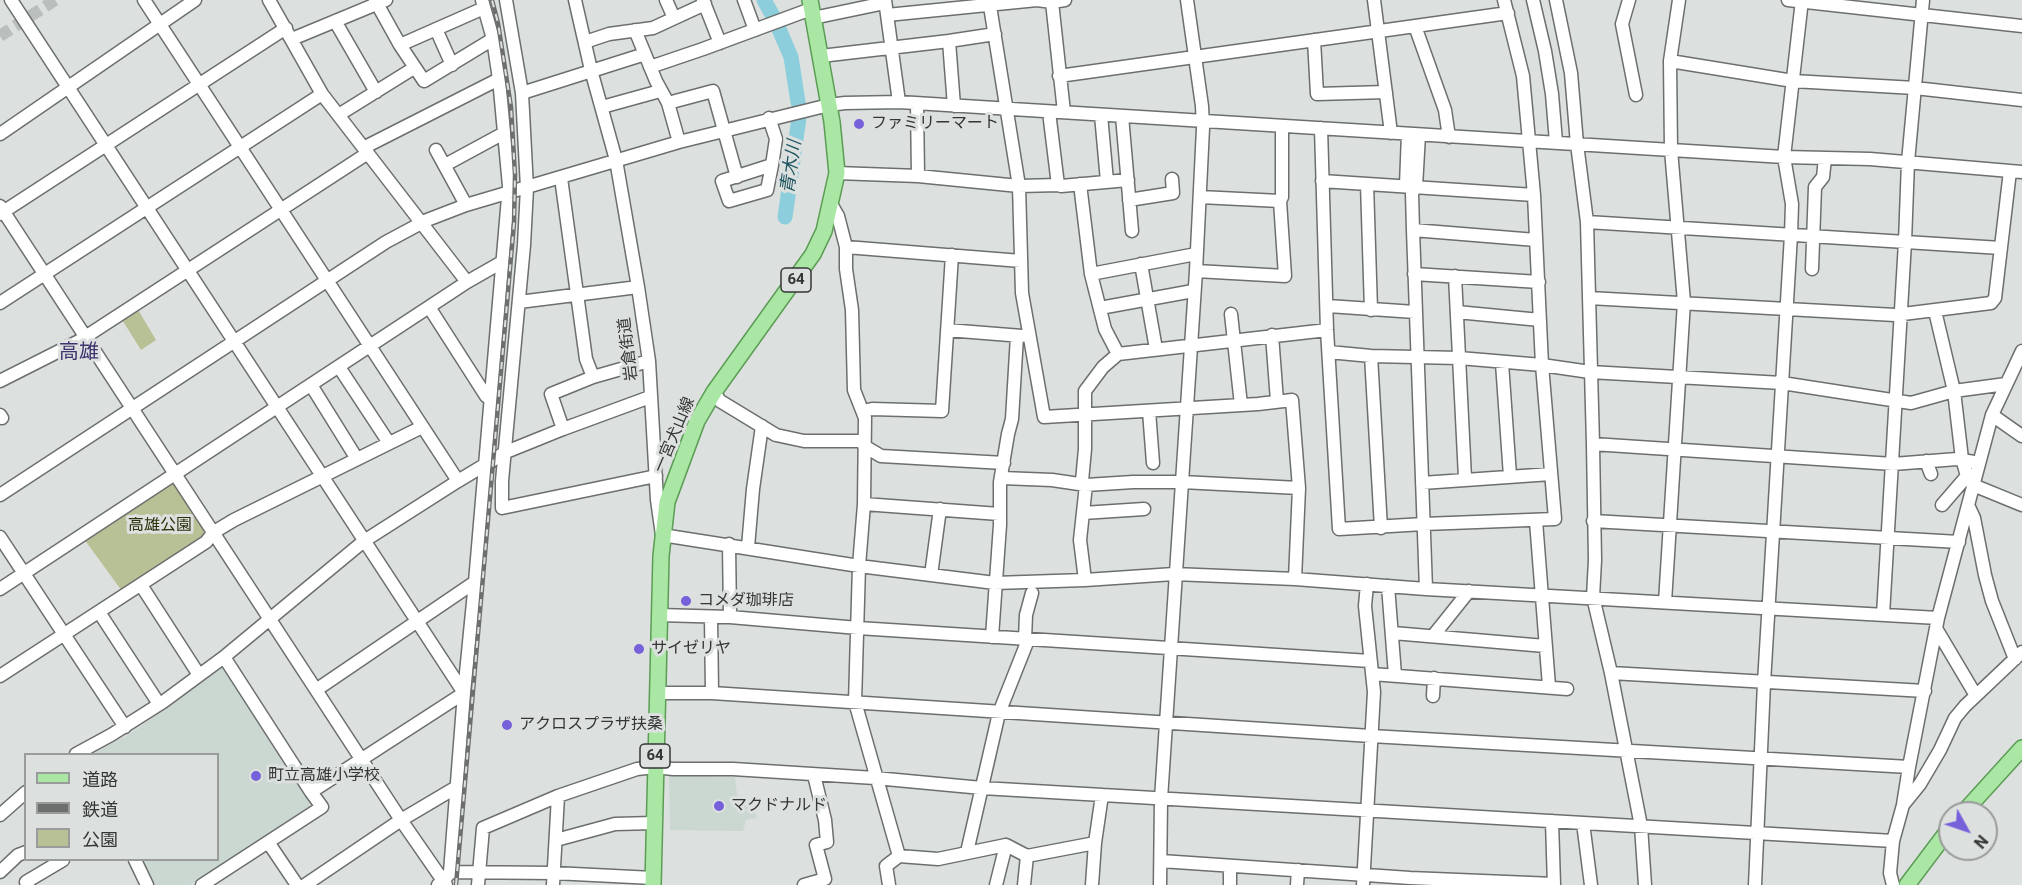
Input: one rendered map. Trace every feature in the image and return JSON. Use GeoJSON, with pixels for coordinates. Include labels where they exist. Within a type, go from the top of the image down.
{"type":"FeatureCollection","features":[{"type":"Feature","properties":{"kind":"main road","name":"一宮犬山線"},"geometry":{"type":"LineString","coordinates":[[653,882],[659,615],[667,502],[697,421],[714,392],[813,254],[824,231],[837,173],[837,155],[812,9]]}},
{"type":"Feature","properties":{"kind":"main road"},"geometry":{"type":"LineString","coordinates":[[1974,801],[2022,748]]}},
{"type":"Feature","properties":{"kind":"main road"},"geometry":{"type":"LineString","coordinates":[[1907,885],[1938,849]]}},
{"type":"Feature","properties":{"kind":"street"},"geometry":{"type":"LineString","coordinates":[[11,0],[233,343],[464,693]]}},
{"type":"Feature","properties":{"kind":"street"},"geometry":{"type":"LineString","coordinates":[[144,0],[458,481]]}},
{"type":"Feature","properties":{"kind":"street"},"geometry":{"type":"LineString","coordinates":[[0,134],[195,0]]}},
{"type":"Feature","properties":{"kind":"street"},"geometry":{"type":"LineString","coordinates":[[269,0],[322,94],[340,114],[467,282]]}},
{"type":"Feature","properties":{"kind":"street"},"geometry":{"type":"LineString","coordinates":[[506,0],[522,93],[527,188],[502,508],[656,476]]}},
{"type":"Feature","properties":{"kind":"street","name":"岩倉街道"},"geometry":{"type":"LineString","coordinates":[[575,0],[591,70],[616,160],[638,287],[649,361],[656,476],[663,535]]}},
{"type":"Feature","properties":{"kind":"street"},"geometry":{"type":"LineString","coordinates":[[666,0],[674,18]]}},
{"type":"Feature","properties":{"kind":"street"},"geometry":{"type":"LineString","coordinates":[[744,0],[754,30]]}},
{"type":"Feature","properties":{"kind":"street"},"geometry":{"type":"LineString","coordinates":[[650,66],[812,9],[1065,0]]}},
{"type":"Feature","properties":{"kind":"street"},"geometry":{"type":"LineString","coordinates":[[1160,885],[1165,722],[1200,197],[1202,121],[1187,0]]}},
{"type":"Feature","properties":{"kind":"street"},"geometry":{"type":"LineString","coordinates":[[1374,0],[1391,133]]}},
{"type":"Feature","properties":{"kind":"street"},"geometry":{"type":"LineString","coordinates":[[1321,128],[1327,330],[1339,530],[1555,519],[1542,365],[1534,195],[1523,76],[1504,0]]}},
{"type":"Feature","properties":{"kind":"street"},"geometry":{"type":"LineString","coordinates":[[1533,0],[1552,94],[1556,142]]}},
{"type":"Feature","properties":{"kind":"street"},"geometry":{"type":"LineString","coordinates":[[1556,0],[1566,45],[1575,106],[1577,144],[1587,222],[1595,560],[1593,597],[1611,673],[1641,826],[1645,885]]}},
{"type":"Feature","properties":{"kind":"street"},"geometry":{"type":"LineString","coordinates":[[1629,0],[1622,24],[1636,95]]}},
{"type":"Feature","properties":{"kind":"street"},"geometry":{"type":"LineString","coordinates":[[1665,602],[1684,302],[1671,150],[1670,61],[1679,0]]}},
{"type":"Feature","properties":{"kind":"street"},"geometry":{"type":"LineString","coordinates":[[1788,0],[2022,26]]}},
{"type":"Feature","properties":{"kind":"street"},"geometry":{"type":"LineString","coordinates":[[1883,615],[1908,162],[1923,0]]}},
{"type":"Feature","properties":{"kind":"street"},"geometry":{"type":"LineString","coordinates":[[444,881],[400,820],[214,532],[1,211],[199,84],[289,33],[335,21],[379,1],[400,45],[424,81],[493,39]]}},
{"type":"Feature","properties":{"kind":"street"},"geometry":{"type":"LineString","coordinates":[[1755,885],[1768,608],[1791,235],[1792,204],[1784,157],[1802,1]]}},
{"type":"Feature","properties":{"kind":"street"},"geometry":{"type":"LineString","coordinates":[[585,42],[609,34],[653,28],[704,2],[720,43]]}},
{"type":"Feature","properties":{"kind":"street"},"geometry":{"type":"LineString","coordinates":[[1052,2],[1064,112]]}},
{"type":"Feature","properties":{"kind":"street"},"geometry":{"type":"LineString","coordinates":[[990,3],[1019,186],[1023,336],[1002,477],[992,637]]}},
{"type":"Feature","properties":{"kind":"street"},"geometry":{"type":"LineString","coordinates":[[400,45],[483,4],[493,39],[508,165],[475,582],[444,881]]}},
{"type":"Feature","properties":{"kind":"street"},"geometry":{"type":"LineString","coordinates":[[885,6],[899,102]]}},
{"type":"Feature","properties":{"kind":"street"},"geometry":{"type":"LineString","coordinates":[[1059,76],[1508,13]]}},
{"type":"Feature","properties":{"kind":"street"},"geometry":{"type":"LineString","coordinates":[[335,21],[376,92]]}},
{"type":"Feature","properties":{"kind":"street"},"geometry":{"type":"LineString","coordinates":[[1415,26],[1445,110],[1449,137]]}},
{"type":"Feature","properties":{"kind":"street"},"geometry":{"type":"LineString","coordinates":[[436,29],[452,65]]}},
{"type":"Feature","properties":{"kind":"street"},"geometry":{"type":"LineString","coordinates":[[635,30],[660,91],[668,104],[679,142]]}},
{"type":"Feature","properties":{"kind":"street"},"geometry":{"type":"LineString","coordinates":[[821,56],[995,34]]}},
{"type":"Feature","properties":{"kind":"street"},"geometry":{"type":"LineString","coordinates":[[1314,40],[1317,94],[1386,92]]}},
{"type":"Feature","properties":{"kind":"street"},"geometry":{"type":"LineString","coordinates":[[948,41],[954,106]]}},
{"type":"Feature","properties":{"kind":"street"},"geometry":{"type":"LineString","coordinates":[[1545,51],[1566,45]]}},
{"type":"Feature","properties":{"kind":"street"},"geometry":{"type":"LineString","coordinates":[[522,93],[645,54]]}},
{"type":"Feature","properties":{"kind":"street"},"geometry":{"type":"LineString","coordinates":[[1670,61],[1793,81],[1915,88],[2022,100]]}},
{"type":"Feature","properties":{"kind":"street"},"geometry":{"type":"LineString","coordinates":[[340,114],[414,68]]}},
{"type":"Feature","properties":{"kind":"street"},"geometry":{"type":"LineString","coordinates":[[0,381],[85,337],[281,210],[367,150],[499,79]]}},
{"type":"Feature","properties":{"kind":"street"},"geometry":{"type":"LineString","coordinates":[[602,107],[660,91]]}},
{"type":"Feature","properties":{"kind":"street"},"geometry":{"type":"LineString","coordinates":[[668,104],[713,91],[737,177]]}},
{"type":"Feature","properties":{"kind":"street"},"geometry":{"type":"LineString","coordinates":[[0,303],[322,94]]}},
{"type":"Feature","properties":{"kind":"street"},"geometry":{"type":"LineString","coordinates":[[0,495],[386,242],[422,222],[466,205],[723,129],[829,105],[899,102],[1529,142],[1908,162],[2016,171],[2001,248],[2001,281],[1991,303],[1901,315],[1589,298]]}},
{"type":"Feature","properties":{"kind":"street"},"geometry":{"type":"LineString","coordinates":[[917,104],[918,176]]}},
{"type":"Feature","properties":{"kind":"street"},"geometry":{"type":"LineString","coordinates":[[1049,112],[1058,184]]}},
{"type":"Feature","properties":{"kind":"street"},"geometry":{"type":"LineString","coordinates":[[1101,115],[1107,182]]}},
{"type":"Feature","properties":{"kind":"street"},"geometry":{"type":"LineString","coordinates":[[1122,116],[1132,231]]}},
{"type":"Feature","properties":{"kind":"street"},"geometry":{"type":"LineString","coordinates":[[769,118],[776,139],[772,165],[767,190],[729,201],[722,181],[772,165]]}},
{"type":"Feature","properties":{"kind":"street"},"geometry":{"type":"LineString","coordinates":[[1196,271],[1285,276],[1280,201],[1282,197],[1282,126]]}},
{"type":"Feature","properties":{"kind":"street"},"geometry":{"type":"LineString","coordinates":[[445,165],[504,133]]}},
{"type":"Feature","properties":{"kind":"street"},"geometry":{"type":"LineString","coordinates":[[1413,134],[1411,186],[1426,589]]}},
{"type":"Feature","properties":{"kind":"street"},"geometry":{"type":"LineString","coordinates":[[436,150],[466,205]]}},
{"type":"Feature","properties":{"kind":"street"},"geometry":{"type":"LineString","coordinates":[[1812,269],[1815,187],[1823,177],[1825,158]]}},
{"type":"Feature","properties":{"kind":"street"},"geometry":{"type":"LineString","coordinates":[[837,173],[918,176],[1019,186],[1058,184],[1061,186],[1128,180]]}},
{"type":"Feature","properties":{"kind":"street"},"geometry":{"type":"LineString","coordinates":[[561,178],[586,358],[594,377]]}},
{"type":"Feature","properties":{"kind":"street"},"geometry":{"type":"LineString","coordinates":[[1129,200],[1173,193],[1172,179]]}},
{"type":"Feature","properties":{"kind":"street"},"geometry":{"type":"LineString","coordinates":[[1322,181],[1534,195]]}},
{"type":"Feature","properties":{"kind":"street"},"geometry":{"type":"LineString","coordinates":[[1080,184],[1091,274],[1105,329],[1119,354]]}},
{"type":"Feature","properties":{"kind":"street"},"geometry":{"type":"LineString","coordinates":[[1367,184],[1371,310]]}},
{"type":"Feature","properties":{"kind":"street"},"geometry":{"type":"LineString","coordinates":[[1200,197],[1280,201]]}},
{"type":"Feature","properties":{"kind":"street"},"geometry":{"type":"LineString","coordinates":[[831,204],[838,216],[846,246],[846,269],[852,310],[855,390],[858,402],[864,411],[866,427],[855,702],[899,856]]}},
{"type":"Feature","properties":{"kind":"street"},"geometry":{"type":"LineString","coordinates":[[1587,222],[2001,248]]}},
{"type":"Feature","properties":{"kind":"street"},"geometry":{"type":"LineString","coordinates":[[1413,230],[1536,240]]}},
{"type":"Feature","properties":{"kind":"street"},"geometry":{"type":"LineString","coordinates":[[846,246],[1021,261]]}},
{"type":"Feature","properties":{"kind":"street"},"geometry":{"type":"LineString","coordinates":[[1091,274],[1196,254]]}},
{"type":"Feature","properties":{"kind":"street"},"geometry":{"type":"LineString","coordinates":[[864,411],[872,409],[942,411],[952,255]]}},
{"type":"Feature","properties":{"kind":"street"},"geometry":{"type":"LineString","coordinates":[[0,588],[467,282],[502,262]]}},
{"type":"Feature","properties":{"kind":"street"},"geometry":{"type":"LineString","coordinates":[[1141,264],[1156,349]]}},
{"type":"Feature","properties":{"kind":"street"},"geometry":{"type":"LineString","coordinates":[[1414,274],[1539,282]]}},
{"type":"Feature","properties":{"kind":"street"},"geometry":{"type":"LineString","coordinates":[[1455,276],[1465,478]]}},
{"type":"Feature","properties":{"kind":"street"},"geometry":{"type":"LineString","coordinates":[[519,302],[638,287]]}},
{"type":"Feature","properties":{"kind":"street"},"geometry":{"type":"LineString","coordinates":[[1100,308],[1193,291]]}},
{"type":"Feature","properties":{"kind":"street"},"geometry":{"type":"LineString","coordinates":[[1328,306],[1415,312]]}},
{"type":"Feature","properties":{"kind":"street"},"geometry":{"type":"LineString","coordinates":[[429,308],[490,399]]}},
{"type":"Feature","properties":{"kind":"street"},"geometry":{"type":"LineString","coordinates":[[1893,885],[1890,873],[1893,841],[1903,805],[1938,624],[1968,505],[1970,480],[1962,459],[1954,392],[1935,310]]}},
{"type":"Feature","properties":{"kind":"street"},"geometry":{"type":"LineString","coordinates":[[1457,312],[1540,321]]}},
{"type":"Feature","properties":{"kind":"street"},"geometry":{"type":"LineString","coordinates":[[1231,314],[1241,405]]}},
{"type":"Feature","properties":{"kind":"street"},"geometry":{"type":"LineString","coordinates":[[947,330],[1023,336],[1033,349],[1044,417],[1292,400],[1299,488],[1295,579]]}},
{"type":"Feature","properties":{"kind":"street"},"geometry":{"type":"LineString","coordinates":[[1085,580],[1080,540],[1086,485],[1082,481],[1085,391],[1103,367],[1119,354],[1327,330]]}},
{"type":"Feature","properties":{"kind":"street"},"geometry":{"type":"LineString","coordinates":[[1272,335],[1277,401]]}},
{"type":"Feature","properties":{"kind":"street"},"geometry":{"type":"LineString","coordinates":[[1942,505],[1970,480],[1979,463],[1977,446],[2022,351]]}},
{"type":"Feature","properties":{"kind":"street"},"geometry":{"type":"LineString","coordinates":[[1329,352],[1371,356],[1459,358],[1542,365],[1590,372],[1782,383],[1911,403],[1954,392],[2006,384]]}},
{"type":"Feature","properties":{"kind":"street"},"geometry":{"type":"LineString","coordinates":[[1371,356],[1381,528]]}},
{"type":"Feature","properties":{"kind":"street"},"geometry":{"type":"LineString","coordinates":[[562,429],[551,394],[594,377],[649,361]]}},
{"type":"Feature","properties":{"kind":"street"},"geometry":{"type":"LineString","coordinates":[[1502,363],[1510,476]]}},
{"type":"Feature","properties":{"kind":"street"},"geometry":{"type":"LineString","coordinates":[[339,367],[389,443]]}},
{"type":"Feature","properties":{"kind":"street"},"geometry":{"type":"LineString","coordinates":[[311,386],[357,459]]}},
{"type":"Feature","properties":{"kind":"street"},"geometry":{"type":"LineString","coordinates":[[714,392],[720,401],[776,435],[804,441],[864,444],[881,456],[1004,463]]}},
{"type":"Feature","properties":{"kind":"street"},"geometry":{"type":"LineString","coordinates":[[80,753],[159,705],[224,657],[364,541],[458,481],[506,453],[562,429],[650,397]]}},
{"type":"Feature","properties":{"kind":"street"},"geometry":{"type":"LineString","coordinates":[[1149,411],[1153,463]]}},
{"type":"Feature","properties":{"kind":"street"},"geometry":{"type":"LineString","coordinates":[[1992,415],[2022,436]]}},
{"type":"Feature","properties":{"kind":"street"},"geometry":{"type":"LineString","coordinates":[[748,547],[762,426]]}},
{"type":"Feature","properties":{"kind":"street"},"geometry":{"type":"LineString","coordinates":[[0,676],[206,542],[214,532],[298,487],[422,427]]}},
{"type":"Feature","properties":{"kind":"street"},"geometry":{"type":"LineString","coordinates":[[1593,444],[1893,464],[1962,459],[1979,463]]}},
{"type":"Feature","properties":{"kind":"street"},"geometry":{"type":"LineString","coordinates":[[1926,461],[1931,474]]}},
{"type":"Feature","properties":{"kind":"street"},"geometry":{"type":"LineString","coordinates":[[1422,483],[1465,478],[1551,474]]}},
{"type":"Feature","properties":{"kind":"street"},"geometry":{"type":"LineString","coordinates":[[1002,477],[1086,485],[1182,482],[1299,488]]}},
{"type":"Feature","properties":{"kind":"street"},"geometry":{"type":"LineString","coordinates":[[1970,480],[2022,505]]}},
{"type":"Feature","properties":{"kind":"street"},"geometry":{"type":"LineString","coordinates":[[864,504],[999,514]]}},
{"type":"Feature","properties":{"kind":"street"},"geometry":{"type":"LineString","coordinates":[[1903,805],[1920,784],[1955,718],[1975,694],[2018,656],[1992,601],[1974,518],[1968,505]]}},
{"type":"Feature","properties":{"kind":"street"},"geometry":{"type":"LineString","coordinates":[[931,576],[940,509]]}},
{"type":"Feature","properties":{"kind":"street"},"geometry":{"type":"LineString","coordinates":[[1083,513],[1144,509]]}},
{"type":"Feature","properties":{"kind":"street"},"geometry":{"type":"LineString","coordinates":[[1536,521],[1549,686]]}},
{"type":"Feature","properties":{"kind":"street"},"geometry":{"type":"LineString","coordinates":[[1593,521],[1959,542]]}},
{"type":"Feature","properties":{"kind":"street"},"geometry":{"type":"LineString","coordinates":[[663,535],[859,566],[995,583],[1174,574],[1295,579],[1426,589],[1883,615],[1938,624]]}},
{"type":"Feature","properties":{"kind":"street"},"geometry":{"type":"LineString","coordinates":[[0,537],[125,727]]}},
{"type":"Feature","properties":{"kind":"street"},"geometry":{"type":"LineString","coordinates":[[729,544],[730,617]]}},
{"type":"Feature","properties":{"kind":"street"},"geometry":{"type":"LineString","coordinates":[[316,690],[475,582]]}},
{"type":"Feature","properties":{"kind":"street"},"geometry":{"type":"LineString","coordinates":[[1364,880],[1374,692],[1365,606],[1367,584]]}},
{"type":"Feature","properties":{"kind":"street"},"geometry":{"type":"LineString","coordinates":[[141,585],[199,675]]}},
{"type":"Feature","properties":{"kind":"street"},"geometry":{"type":"LineString","coordinates":[[1388,586],[1394,633],[1395,675]]}},
{"type":"Feature","properties":{"kind":"street"},"geometry":{"type":"LineString","coordinates":[[1433,636],[1469,591]]}},
{"type":"Feature","properties":{"kind":"street"},"geometry":{"type":"LineString","coordinates":[[967,852],[999,713],[1026,640],[1026,615],[1032,593]]}},
{"type":"Feature","properties":{"kind":"street"},"geometry":{"type":"LineString","coordinates":[[99,612],[159,705]]}},
{"type":"Feature","properties":{"kind":"street"},"geometry":{"type":"LineString","coordinates":[[659,615],[730,617],[1026,640],[1170,648],[1371,667],[1395,675],[1567,689]]}},
{"type":"Feature","properties":{"kind":"street"},"geometry":{"type":"LineString","coordinates":[[711,617],[712,693]]}},
{"type":"Feature","properties":{"kind":"street"},"geometry":{"type":"LineString","coordinates":[[1938,624],[1975,694]]}},
{"type":"Feature","properties":{"kind":"street"},"geometry":{"type":"LineString","coordinates":[[1394,633],[1545,646]]}},
{"type":"Feature","properties":{"kind":"street"},"geometry":{"type":"LineString","coordinates":[[202,885],[322,807],[224,657]]}},
{"type":"Feature","properties":{"kind":"street"},"geometry":{"type":"LineString","coordinates":[[1611,673],[1924,691]]}},
{"type":"Feature","properties":{"kind":"street"},"geometry":{"type":"LineString","coordinates":[[1433,696],[1434,678]]}},
{"type":"Feature","properties":{"kind":"street"},"geometry":{"type":"LineString","coordinates":[[311,792],[360,758],[464,693]]}},
{"type":"Feature","properties":{"kind":"street"},"geometry":{"type":"LineString","coordinates":[[657,693],[712,693],[1371,736],[1909,767]]}},
{"type":"Feature","properties":{"kind":"street"},"geometry":{"type":"LineString","coordinates":[[478,879],[483,828],[558,796],[637,769],[655,767],[733,769],[875,778],[982,788],[1893,841]]}},
{"type":"Feature","properties":{"kind":"street"},"geometry":{"type":"LineString","coordinates":[[804,885],[825,879],[816,845],[827,842],[825,820],[814,775]]}},
{"type":"Feature","properties":{"kind":"street"},"geometry":{"type":"LineString","coordinates":[[305,885],[400,820],[455,788]]}},
{"type":"Feature","properties":{"kind":"street"},"geometry":{"type":"LineString","coordinates":[[0,815],[24,794]]}},
{"type":"Feature","properties":{"kind":"street"},"geometry":{"type":"LineString","coordinates":[[1092,885],[1102,795]]}},
{"type":"Feature","properties":{"kind":"street"},"geometry":{"type":"LineString","coordinates":[[554,879],[558,796]]}},
{"type":"Feature","properties":{"kind":"street"},"geometry":{"type":"LineString","coordinates":[[1161,861],[1298,870],[1364,880],[1554,884],[1552,821]]}},
{"type":"Feature","properties":{"kind":"street"},"geometry":{"type":"LineString","coordinates":[[556,840],[615,824],[654,822]]}},
{"type":"Feature","properties":{"kind":"street"},"geometry":{"type":"LineString","coordinates":[[1583,823],[1591,885]]}},
{"type":"Feature","properties":{"kind":"street"},"geometry":{"type":"LineString","coordinates":[[268,843],[297,885]]}},
{"type":"Feature","properties":{"kind":"street"},"geometry":{"type":"LineString","coordinates":[[889,885],[886,866],[899,856],[938,859],[1006,845],[1027,856],[1095,843]]}},
{"type":"Feature","properties":{"kind":"street"},"geometry":{"type":"LineString","coordinates":[[996,885],[1006,845]]}},
{"type":"Feature","properties":{"kind":"street"},"geometry":{"type":"LineString","coordinates":[[0,872],[18,855],[24,853]]}},
{"type":"Feature","properties":{"kind":"street"},"geometry":{"type":"LineString","coordinates":[[1024,885],[1027,856]]}},
{"type":"Feature","properties":{"kind":"street"},"geometry":{"type":"LineString","coordinates":[[28,885],[26,882],[43,865],[59,861]]}},
{"type":"Feature","properties":{"kind":"street"},"geometry":{"type":"LineString","coordinates":[[135,861],[147,885]]}},
{"type":"Feature","properties":{"kind":"street"},"geometry":{"type":"LineString","coordinates":[[1230,866],[1230,885]]}},
{"type":"Feature","properties":{"kind":"street"},"geometry":{"type":"LineString","coordinates":[[444,881],[461,870],[478,879],[653,882]]}},
{"type":"Feature","properties":{"kind":"street"},"geometry":{"type":"LineString","coordinates":[[1297,885],[1298,870]]}},
{"type":"Feature","properties":{"kind":"shaded area","name":"町立高雄小学校"},"geometry":{"type":"Polygon","coordinates":[[[223,666],[313,804],[190,885],[152,885],[140,861],[219,861],[219,753],[94,753],[130,734],[223,666]]]}},
{"type":"Feature","properties":{"kind":"shaded area"},"geometry":{"type":"Polygon","coordinates":[[[669,776],[735,777],[737,795],[751,800],[750,809],[755,811],[757,818],[746,820],[743,831],[670,830],[669,776]]]}},
{"type":"Feature","properties":{"kind":"green space"},"geometry":{"type":"Polygon","coordinates":[[[137,308],[156,340],[141,350],[121,318],[137,308]]]}},
{"type":"Feature","properties":{"kind":"green space","name":"高雄公園"},"geometry":{"type":"Polygon","coordinates":[[[171,479],[208,534],[122,591],[84,539],[171,479]]]}},
{"type":"Feature","properties":{"kind":"waterway","name":"青木川"},"geometry":{"type":"LineString","coordinates":[[764,0],[773,16]]}},
{"type":"Feature","properties":{"kind":"waterway","name":"青木川"},"geometry":{"type":"LineString","coordinates":[[779,29],[791,57],[798,102]]}},
{"type":"Feature","properties":{"kind":"waterway","name":"青木川"},"geometry":{"type":"LineString","coordinates":[[785,217],[799,118]]}},
{"type":"Feature","properties":{"kind":"tunnel"},"geometry":{"type":"LineString","coordinates":[[0,36],[55,0]]}},
{"type":"Feature","properties":{"kind":"railway"},"geometry":{"type":"LineString","coordinates":[[456,885],[514,223],[515,175],[511,107],[498,23],[492,0]]}},
{"type":"Feature","properties":{"kind":"place","name":"ファミリーマート"},"geometry":{"type":"Point","coordinates":[859,124]}},
{"type":"Feature","properties":{"kind":"place","name":"コメダ珈琲店"},"geometry":{"type":"Point","coordinates":[686,601]}},
{"type":"Feature","properties":{"kind":"place","name":"サイゼリヤ"},"geometry":{"type":"Point","coordinates":[639,649]}},
{"type":"Feature","properties":{"kind":"place","name":"アクロスプラザ扶桑"},"geometry":{"type":"Point","coordinates":[507,725]}},
{"type":"Feature","properties":{"kind":"place","name":"町立高雄小学校"},"geometry":{"type":"Point","coordinates":[256,776]}},
{"type":"Feature","properties":{"kind":"place","name":"マクドナルド"},"geometry":{"type":"Point","coordinates":[719,806]}},
{"type":"Feature","properties":{"kind":"district","name":"高雄"},"geometry":{"type":"Point","coordinates":[79,353]}}]}
